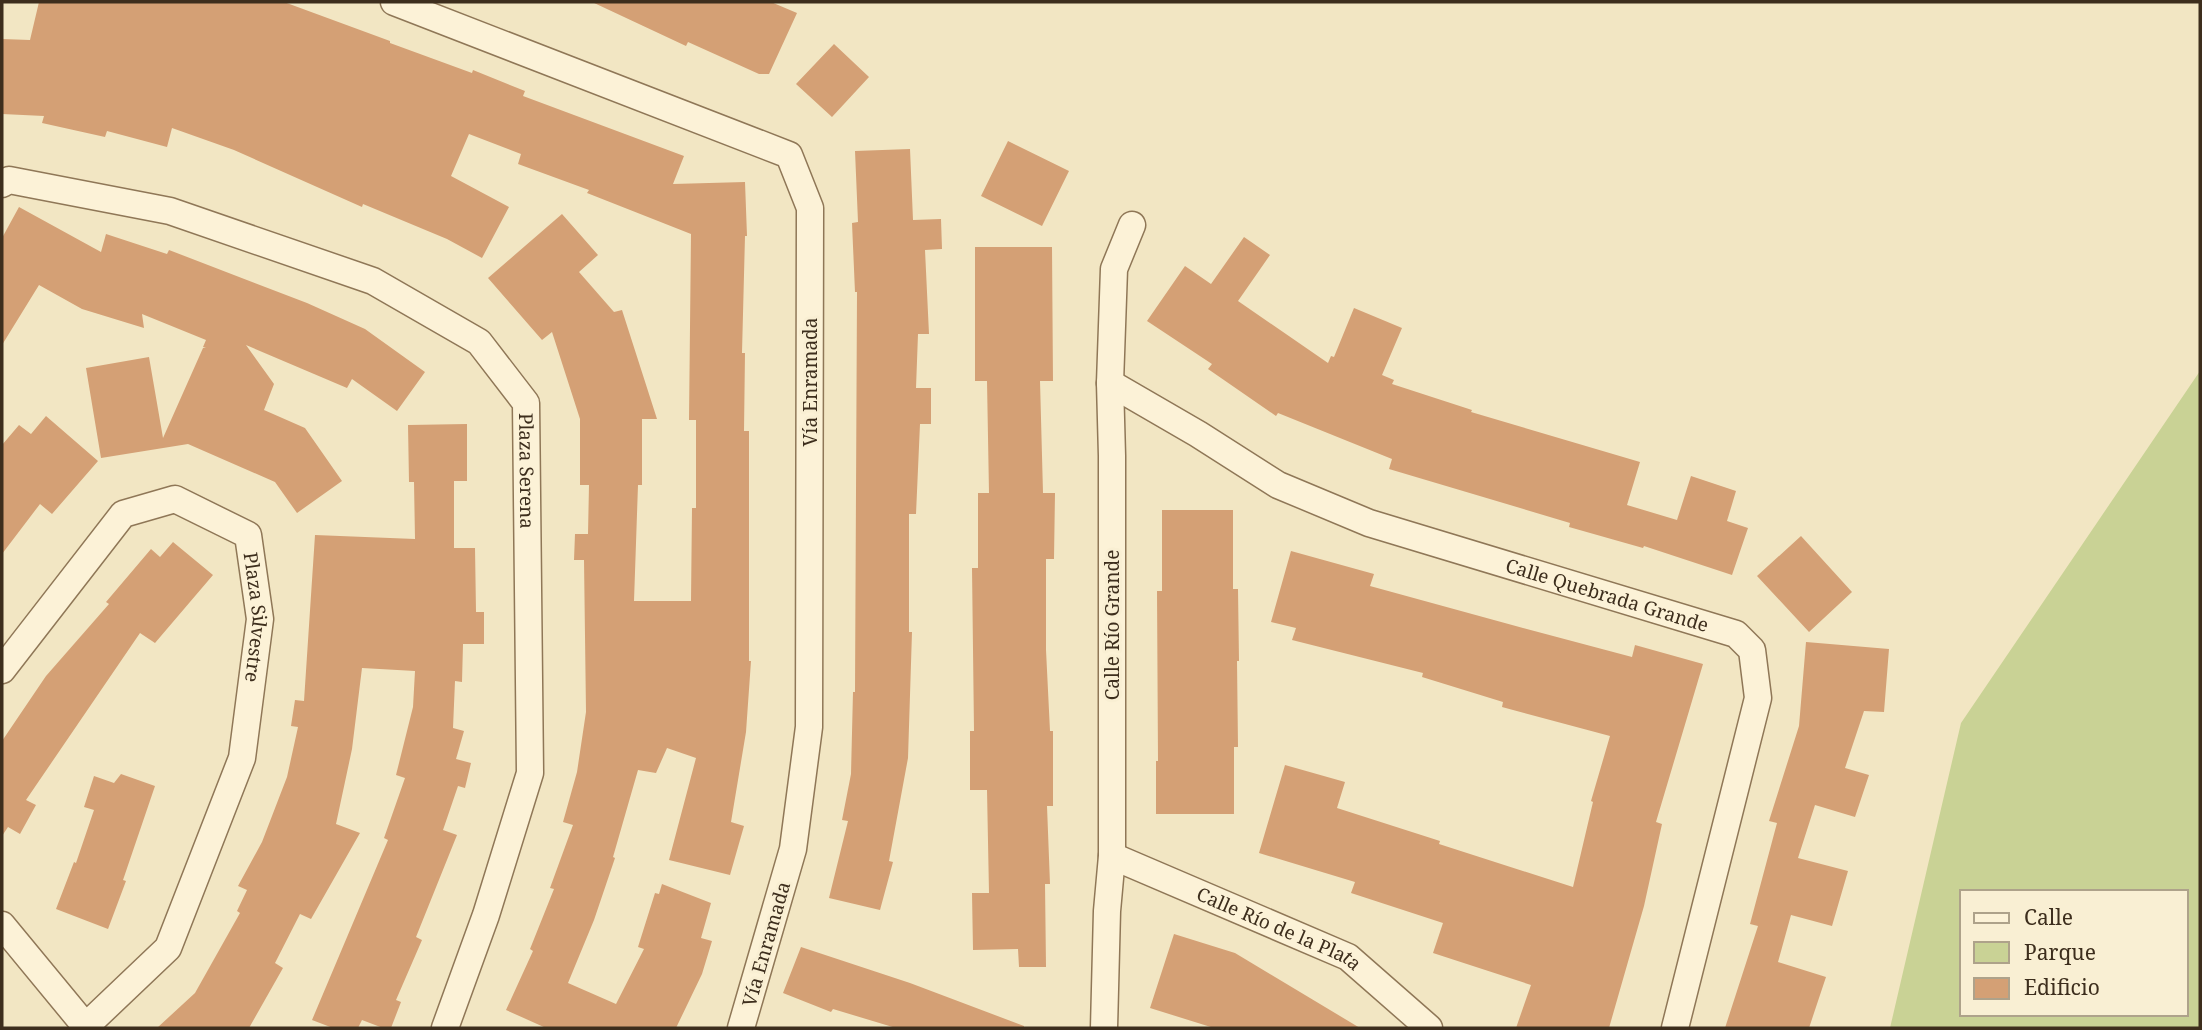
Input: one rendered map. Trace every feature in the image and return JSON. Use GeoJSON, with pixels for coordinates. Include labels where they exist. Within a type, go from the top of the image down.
{"type":"FeatureCollection","features":[{"type":"Feature","properties":{"kind":"street","name":"Vía Enramada"},"geometry":{"type":"LineString","coordinates":[[394,2],[789,155],[810,208],[808,727],[793,849],[741,1028]]}},
{"type":"Feature","properties":{"kind":"street","name":"Plaza Serena"},"geometry":{"type":"LineString","coordinates":[[2,184],[9,180],[170,211],[373,281],[478,342],[526,403],[530,773],[486,915],[444,1028]]}},
{"type":"Feature","properties":{"kind":"street","name":"Calle Río Grande"},"geometry":{"type":"LineString","coordinates":[[1104,1028],[1107,911],[1112,856],[1110,383],[1114,269],[1132,225]]}},
{"type":"Feature","properties":{"kind":"street","name":"Calle Quebrada Grande"},"geometry":{"type":"LineString","coordinates":[[1110,383],[1198,433],[1278,485],[1369,523],[1736,634],[1752,650],[1758,698],[1675,1028]]}},
{"type":"Feature","properties":{"kind":"street","name":"Plaza Silvestre"},"geometry":{"type":"LineString","coordinates":[[2,670],[123,514],[175,499],[248,535],[260,619],[242,758],[168,948],[86,1028]]}},
{"type":"Feature","properties":{"kind":"street","name":"Calle Río de la Plata"},"geometry":{"type":"LineString","coordinates":[[1112,856],[1348,957],[1429,1028]]}},
{"type":"Feature","properties":{"kind":"street"},"geometry":{"type":"LineString","coordinates":[[2,925],[86,1028]]}},
{"type":"Feature","properties":{"kind":"green space"},"geometry":{"type":"Polygon","coordinates":[[[2200,371],[2200,1028],[1890,1028],[1961,723],[2200,371]]]}},
{"type":"Feature","properties":{"kind":"building"},"geometry":{"type":"Polygon","coordinates":[[[39,2],[284,2],[472,73],[473,70],[525,91],[523,96],[684,156],[673,184],[745,182],[747,236],[742,353],[745,353],[744,431],[749,431],[751,661],[746,732],[731,822],[744,826],[730,875],[669,860],[696,758],[667,748],[656,773],[638,770],[613,857],[615,858],[594,920],[568,983],[616,1004],[644,949],[638,947],[655,893],[659,894],[662,884],[711,903],[701,938],[712,941],[702,974],[676,1028],[546,1028],[506,1010],[533,951],[530,949],[554,889],[550,888],[573,825],[563,822],[577,772],[586,712],[584,560],[574,560],[575,534],[588,534],[589,485],[580,485],[580,419],[552,332],[542,340],[488,278],[562,214],[598,255],[579,272],[614,312],[622,310],[657,419],[642,419],[642,485],[638,485],[634,601],[691,601],[692,508],[696,508],[696,420],[689,420],[691,234],[587,193],[589,190],[518,164],[521,154],[469,134],[451,176],[509,207],[482,258],[447,239],[363,204],[362,207],[234,150],[172,128],[167,147],[107,131],[105,137],[42,123],[44,116],[2,114],[2,39],[30,40],[39,2]]]}},
{"type":"Feature","properties":{"kind":"building"},"geometry":{"type":"Polygon","coordinates":[[[592,2],[771,2],[797,13],[769,74],[759,74],[688,42],[686,46],[592,2]]]}},
{"type":"Feature","properties":{"kind":"building"},"geometry":{"type":"Polygon","coordinates":[[[834,44],[869,77],[832,117],[796,84],[834,44]]]}},
{"type":"Feature","properties":{"kind":"building"},"geometry":{"type":"Polygon","coordinates":[[[1008,141],[1069,171],[1042,226],[981,196],[1008,141]]]}},
{"type":"Feature","properties":{"kind":"building"},"geometry":{"type":"Polygon","coordinates":[[[910,149],[913,220],[941,219],[942,249],[925,250],[929,334],[918,334],[916,388],[931,388],[931,424],[920,424],[916,514],[909,514],[909,632],[912,632],[908,758],[889,861],[893,862],[880,910],[829,898],[848,821],[842,820],[851,774],[855,692],[857,292],[852,223],[858,222],[855,151],[910,149]]]}},
{"type":"Feature","properties":{"kind":"building"},"geometry":{"type":"Polygon","coordinates":[[[19,207],[101,252],[106,234],[167,254],[169,250],[307,303],[365,329],[425,372],[397,411],[352,379],[347,388],[246,345],[274,384],[264,410],[305,428],[342,481],[297,513],[275,482],[188,444],[101,458],[86,368],[149,357],[163,438],[203,348],[206,348],[203,347],[206,340],[142,314],[144,328],[82,309],[39,285],[2,345],[2,238],[19,207]]]}},
{"type":"Feature","properties":{"kind":"building"},"geometry":{"type":"Polygon","coordinates":[[[1244,237],[1270,255],[1238,301],[1328,363],[1331,356],[1334,357],[1354,308],[1402,328],[1382,375],[1394,380],[1392,384],[1472,410],[1471,412],[1640,462],[1627,505],[1677,520],[1691,476],[1736,491],[1727,521],[1748,528],[1732,575],[1644,546],[1643,548],[1569,527],[1570,523],[1389,469],[1392,459],[1278,413],[1276,416],[1208,369],[1212,364],[1147,321],[1185,266],[1211,284],[1244,237]]]}},
{"type":"Feature","properties":{"kind":"building"},"geometry":{"type":"Polygon","coordinates":[[[975,247],[1052,247],[1053,381],[1040,381],[1043,493],[1055,493],[1054,559],[1046,559],[1046,650],[1050,731],[1053,731],[1053,806],[1047,806],[1050,884],[1045,884],[1046,967],[1019,967],[1018,949],[973,950],[972,893],[989,893],[987,790],[970,790],[970,731],[974,731],[972,568],[978,568],[978,493],[989,493],[987,381],[975,381],[975,247]]]}},
{"type":"Feature","properties":{"kind":"building"},"geometry":{"type":"Polygon","coordinates":[[[46,416],[98,461],[52,514],[40,504],[2,554],[2,445],[19,425],[31,434],[46,416]]]}},
{"type":"Feature","properties":{"kind":"building"},"geometry":{"type":"Polygon","coordinates":[[[467,424],[467,481],[454,481],[454,548],[475,548],[476,612],[484,612],[484,644],[463,644],[462,682],[455,681],[453,728],[464,731],[456,759],[471,763],[465,788],[458,786],[443,830],[457,835],[416,937],[422,940],[396,1000],[401,1002],[391,1028],[383,1028],[362,1020],[358,1028],[333,1028],[312,1020],[388,840],[384,838],[405,778],[396,775],[413,707],[415,671],[362,668],[352,749],[336,824],[360,833],[311,919],[300,914],[275,963],[283,968],[249,1028],[157,1028],[195,993],[240,913],[237,911],[247,890],[238,886],[262,842],[287,777],[298,727],[291,726],[295,700],[304,701],[315,535],[415,539],[414,482],[409,482],[408,425],[467,424]]]}},
{"type":"Feature","properties":{"kind":"building"},"geometry":{"type":"Polygon","coordinates":[[[1162,510],[1233,510],[1233,589],[1238,589],[1239,661],[1238,747],[1234,747],[1234,814],[1156,814],[1157,591],[1162,591],[1162,510]]]}},
{"type":"Feature","properties":{"kind":"building"},"geometry":{"type":"Polygon","coordinates":[[[1801,536],[1852,592],[1809,632],[1757,576],[1801,536]]]}},
{"type":"Feature","properties":{"kind":"building"},"geometry":{"type":"Polygon","coordinates":[[[173,542],[213,575],[155,643],[140,633],[26,800],[36,805],[20,834],[8,827],[2,836],[2,741],[46,676],[109,604],[106,602],[151,549],[160,557],[173,542]]]}},
{"type":"Feature","properties":{"kind":"building"},"geometry":{"type":"Polygon","coordinates":[[[1291,551],[1374,574],[1370,586],[1523,628],[1632,657],[1635,645],[1703,664],[1656,822],[1662,824],[1644,906],[1609,1028],[1516,1028],[1531,985],[1433,953],[1443,923],[1351,893],[1355,882],[1259,853],[1285,765],[1345,782],[1337,808],[1573,887],[1593,802],[1591,801],[1610,736],[1502,707],[1503,702],[1422,677],[1423,673],[1292,640],[1296,628],[1271,622],[1291,551]]]}},
{"type":"Feature","properties":{"kind":"building"},"geometry":{"type":"Polygon","coordinates":[[[1806,642],[1889,649],[1884,712],[1864,711],[1845,768],[1869,775],[1855,817],[1815,805],[1798,858],[1848,871],[1832,926],[1791,915],[1778,962],[1826,977],[1809,1028],[1725,1028],[1758,926],[1750,924],[1777,823],[1769,821],[1799,726],[1806,642]]]}},
{"type":"Feature","properties":{"kind":"building"},"geometry":{"type":"Polygon","coordinates":[[[121,774],[155,786],[123,880],[126,881],[108,929],[56,909],[74,862],[76,863],[94,810],[84,807],[94,776],[114,783],[121,774]]]}},
{"type":"Feature","properties":{"kind":"building"},"geometry":{"type":"Polygon","coordinates":[[[1174,934],[1235,953],[1360,1028],[1214,1028],[1150,1008],[1174,934]]]}},
{"type":"Feature","properties":{"kind":"building"},"geometry":{"type":"Polygon","coordinates":[[[801,947],[910,983],[1024,1028],[896,1028],[833,1009],[831,1012],[783,993],[801,947]]]}}]}
